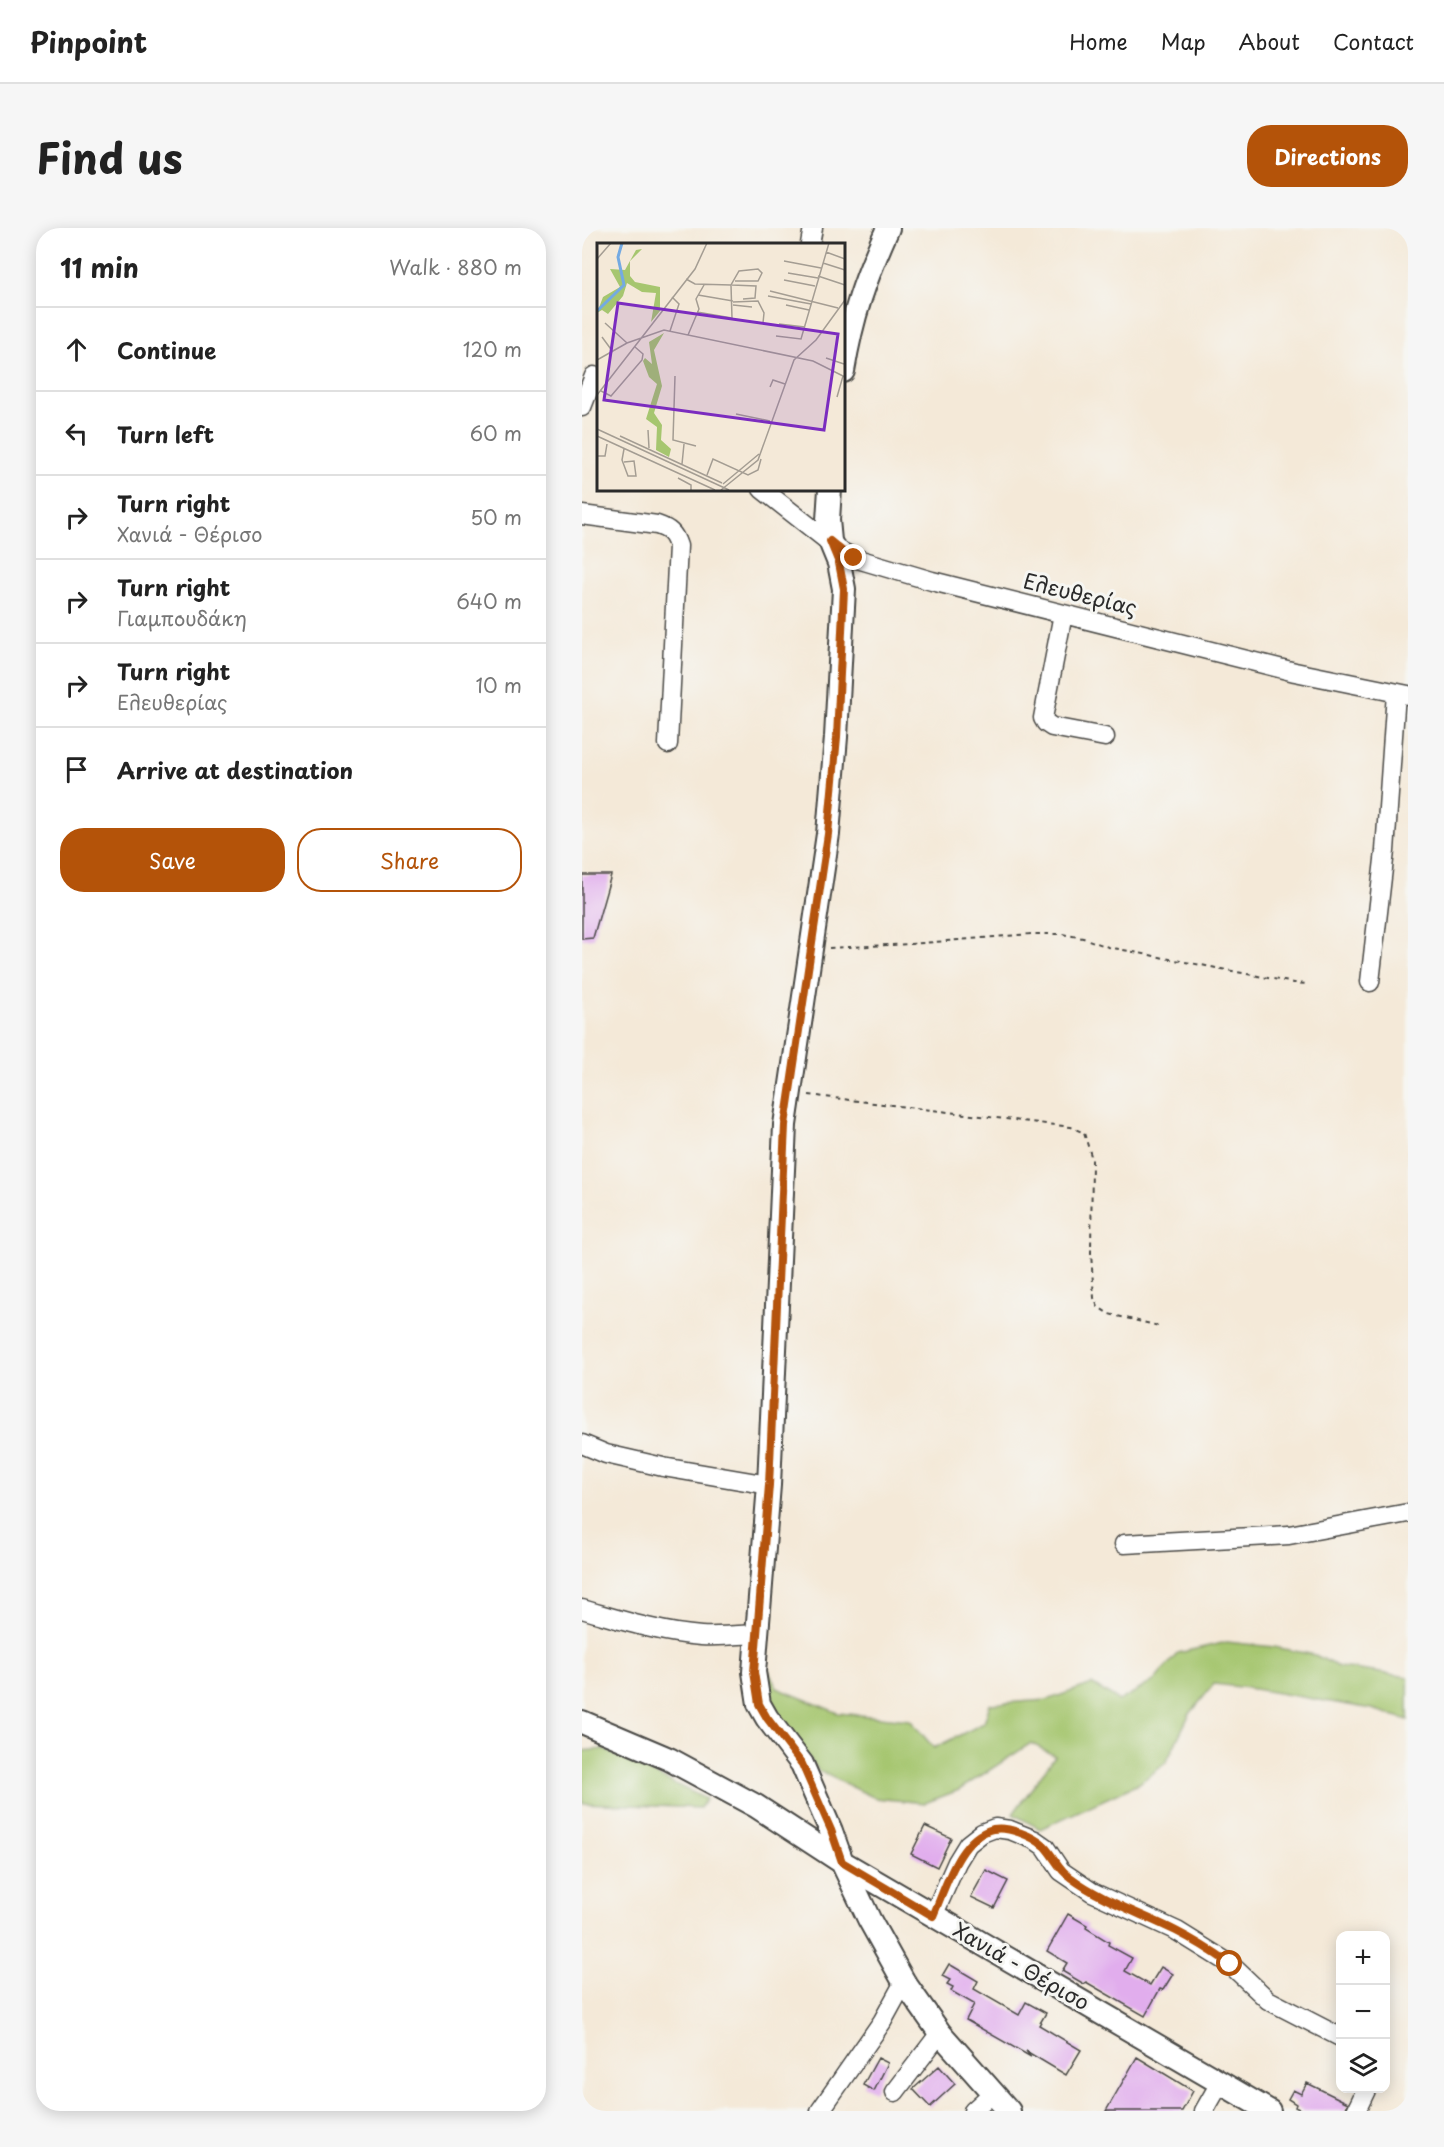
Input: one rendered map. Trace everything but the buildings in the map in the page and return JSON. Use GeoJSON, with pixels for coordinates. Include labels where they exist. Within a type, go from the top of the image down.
{"type":"FeatureCollection","features":[{"type":"Feature","properties":{"kind":"main road"},"geometry":{"type":"LineString","coordinates":[[844,365],[852,319],[888,228]]}},
{"type":"Feature","properties":{"kind":"main road"},"geometry":{"type":"LineString","coordinates":[[830,490],[828,520],[830,541],[839,563],[844,589],[837,737],[828,834],[785,1125],[769,1485],[754,1672],[759,1704],[802,1764],[831,1830],[842,1862],[869,1919],[904,1982],[940,2032],[1009,2111]]}},
{"type":"Feature","properties":{"kind":"main road","name":"Χανιά - Θέρισο"},"geometry":{"type":"LineString","coordinates":[[582,1722],[669,1759],[756,1806],[842,1862],[1269,2111]]}},
{"type":"Feature","properties":{"kind":"street"},"geometry":{"type":"LineString","coordinates":[[810,243],[813,228]]}},
{"type":"Feature","properties":{"kind":"street"},"geometry":{"type":"LineString","coordinates":[[582,407],[592,374]]}},
{"type":"Feature","properties":{"kind":"street","name":"Ελευθερίας"},"geometry":{"type":"LineString","coordinates":[[763,490],[854,558],[932,581],[1295,672],[1402,694]]}},
{"type":"Feature","properties":{"kind":"street"},"geometry":{"type":"LineString","coordinates":[[582,515],[657,525],[668,529],[675,538],[678,546],[668,744]]}},
{"type":"Feature","properties":{"kind":"street"},"geometry":{"type":"LineString","coordinates":[[1063,614],[1043,718],[1052,727],[1105,737]]}},
{"type":"Feature","properties":{"kind":"street"},"geometry":{"type":"LineString","coordinates":[[1370,982],[1402,694]]}},
{"type":"Feature","properties":{"kind":"street"},"geometry":{"type":"LineString","coordinates":[[582,1444],[606,1454],[663,1467],[769,1485]]}},
{"type":"Feature","properties":{"kind":"street"},"geometry":{"type":"LineString","coordinates":[[1124,1544],[1289,1535],[1408,1513]]}},
{"type":"Feature","properties":{"kind":"street"},"geometry":{"type":"LineString","coordinates":[[582,1609],[675,1633],[701,1636],[757,1634]]}},
{"type":"Feature","properties":{"kind":"street"},"geometry":{"type":"LineString","coordinates":[[933,1916],[957,1862],[968,1844],[982,1833],[995,1828],[1010,1830],[1035,1840],[1045,1847],[1061,1871],[1092,1892],[1177,1931],[1230,1964],[1268,2000],[1336,2034]]}},
{"type":"Feature","properties":{"kind":"street"},"geometry":{"type":"LineString","coordinates":[[820,2111],[882,2022],[904,1982]]}},
{"type":"Feature","properties":{"kind":"street"},"geometry":{"type":"LineString","coordinates":[[895,2092],[940,2032]]}},
{"type":"Feature","properties":{"kind":"street"},"geometry":{"type":"LineString","coordinates":[[1204,2111],[1220,2083]]}},
{"type":"Feature","properties":{"kind":"street"},"geometry":{"type":"LineString","coordinates":[[973,2111],[994,2092]]}},
{"type":"Feature","properties":{"kind":"street"},"geometry":{"type":"LineString","coordinates":[[1356,2111],[1365,2093]]}},
{"type":"Feature","properties":{"kind":"path"},"geometry":{"type":"LineString","coordinates":[[811,949],[1031,934],[1062,934],[1119,949],[1309,984]]}},
{"type":"Feature","properties":{"kind":"path"},"geometry":{"type":"LineString","coordinates":[[790,1092],[1071,1127],[1084,1133],[1092,1160],[1091,1253],[1094,1298],[1098,1307],[1109,1314],[1159,1326]]}},
{"type":"Feature","properties":{"kind":"green space"},"geometry":{"type":"Polygon","coordinates":[[[1227,1642],[1274,1647],[1315,1655],[1339,1667],[1408,1677],[1408,1720],[1372,1709],[1214,1684],[1189,1715],[1166,1763],[1138,1784],[1040,1829],[1013,1814],[1055,1756],[1031,1743],[959,1790],[925,1803],[875,1798],[819,1771],[777,1717],[761,1686],[769,1671],[777,1688],[838,1713],[910,1720],[934,1748],[984,1723],[990,1704],[1047,1700],[1092,1684],[1119,1701],[1154,1681],[1178,1653],[1227,1642]]]}},
{"type":"Feature","properties":{"kind":"green space"},"geometry":{"type":"Polygon","coordinates":[[[603,1749],[706,1799],[700,1808],[582,1803],[582,1751],[603,1749]]]}},
{"type":"Feature","properties":{"kind":"route"},"geometry":{"type":"LineString","coordinates":[[854,558],[830,541],[839,563],[844,589],[837,737],[828,834],[785,1125],[769,1485],[754,1672],[759,1704],[802,1764],[831,1830],[842,1862],[933,1916],[957,1862],[968,1844],[982,1833],[995,1828],[1010,1830],[1035,1840],[1045,1847],[1061,1871],[1072,1880],[1092,1892],[1177,1931],[1230,1964]]}}]}
